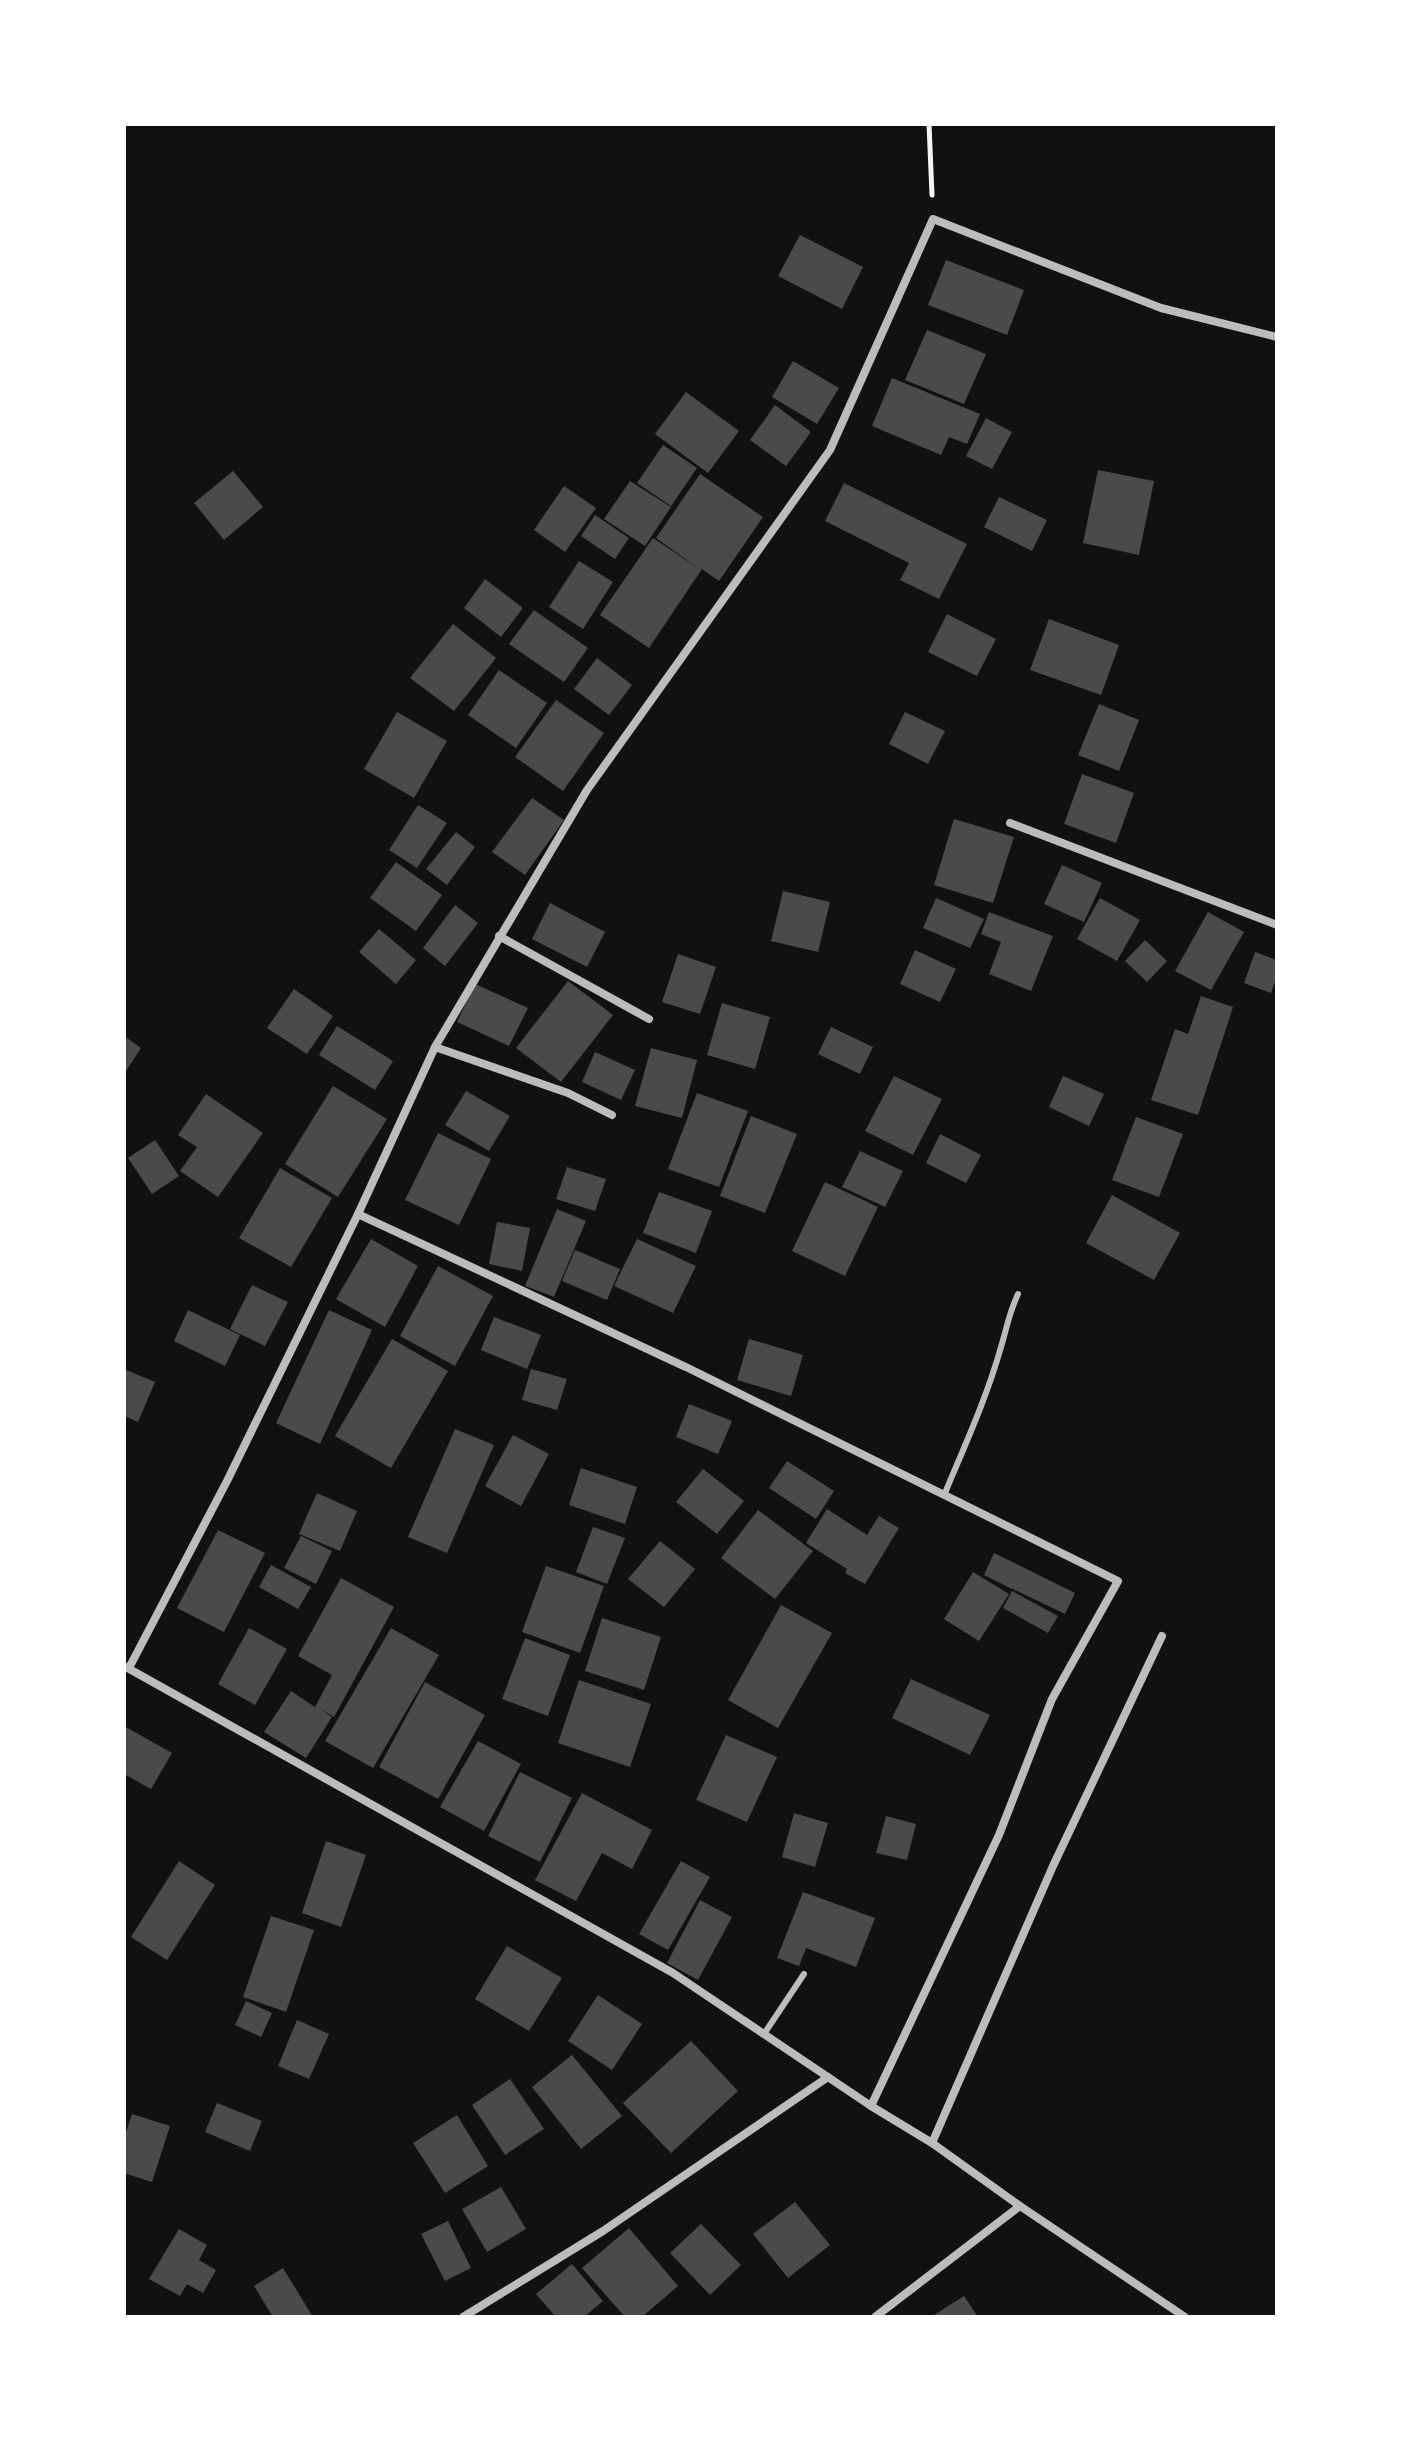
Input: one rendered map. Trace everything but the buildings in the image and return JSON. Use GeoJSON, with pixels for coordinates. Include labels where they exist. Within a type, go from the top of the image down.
{"type":"FeatureCollection","features":[{"type":"Feature","properties":{"kind":"street"},"geometry":{"type":"LineString","coordinates":[[1185,2317],[932,2143],[871,2106],[673,1973],[127,1667],[227,1481],[358,1214],[435,1047],[587,790],[830,450],[933,219],[1161,308],[1277,337]]}},
{"type":"Feature","properties":{"kind":"street"},"geometry":{"type":"LineString","coordinates":[[1010,823],[1277,925]]}},
{"type":"Feature","properties":{"kind":"street"},"geometry":{"type":"LineString","coordinates":[[499,936],[649,1019]]}},
{"type":"Feature","properties":{"kind":"street"},"geometry":{"type":"LineString","coordinates":[[435,1047],[568,1093],[612,1115]]}},
{"type":"Feature","properties":{"kind":"street"},"geometry":{"type":"LineString","coordinates":[[358,1214],[686,1367],[1118,1581],[1052,1699],[999,1835],[871,2106]]}},
{"type":"Feature","properties":{"kind":"street"},"geometry":{"type":"LineString","coordinates":[[932,2143],[1053,1866],[1162,1636]]}},
{"type":"Feature","properties":{"kind":"street"},"geometry":{"type":"LineString","coordinates":[[463,2317],[603,2231],[828,2077]]}},
{"type":"Feature","properties":{"kind":"street"},"geometry":{"type":"LineString","coordinates":[[875,2317],[1020,2206]]}},
{"type":"Feature","properties":{"kind":"lane"},"geometry":{"type":"LineString","coordinates":[[945,1493],[983,1399],[1002,1347],[1008,1316],[1018,1294]]}},
{"type":"Feature","properties":{"kind":"lane"},"geometry":{"type":"LineString","coordinates":[[764,2034],[804,1974]]}},
{"type":"Feature","properties":{"kind":"path"},"geometry":{"type":"LineString","coordinates":[[929,124],[933,219]]}}]}
